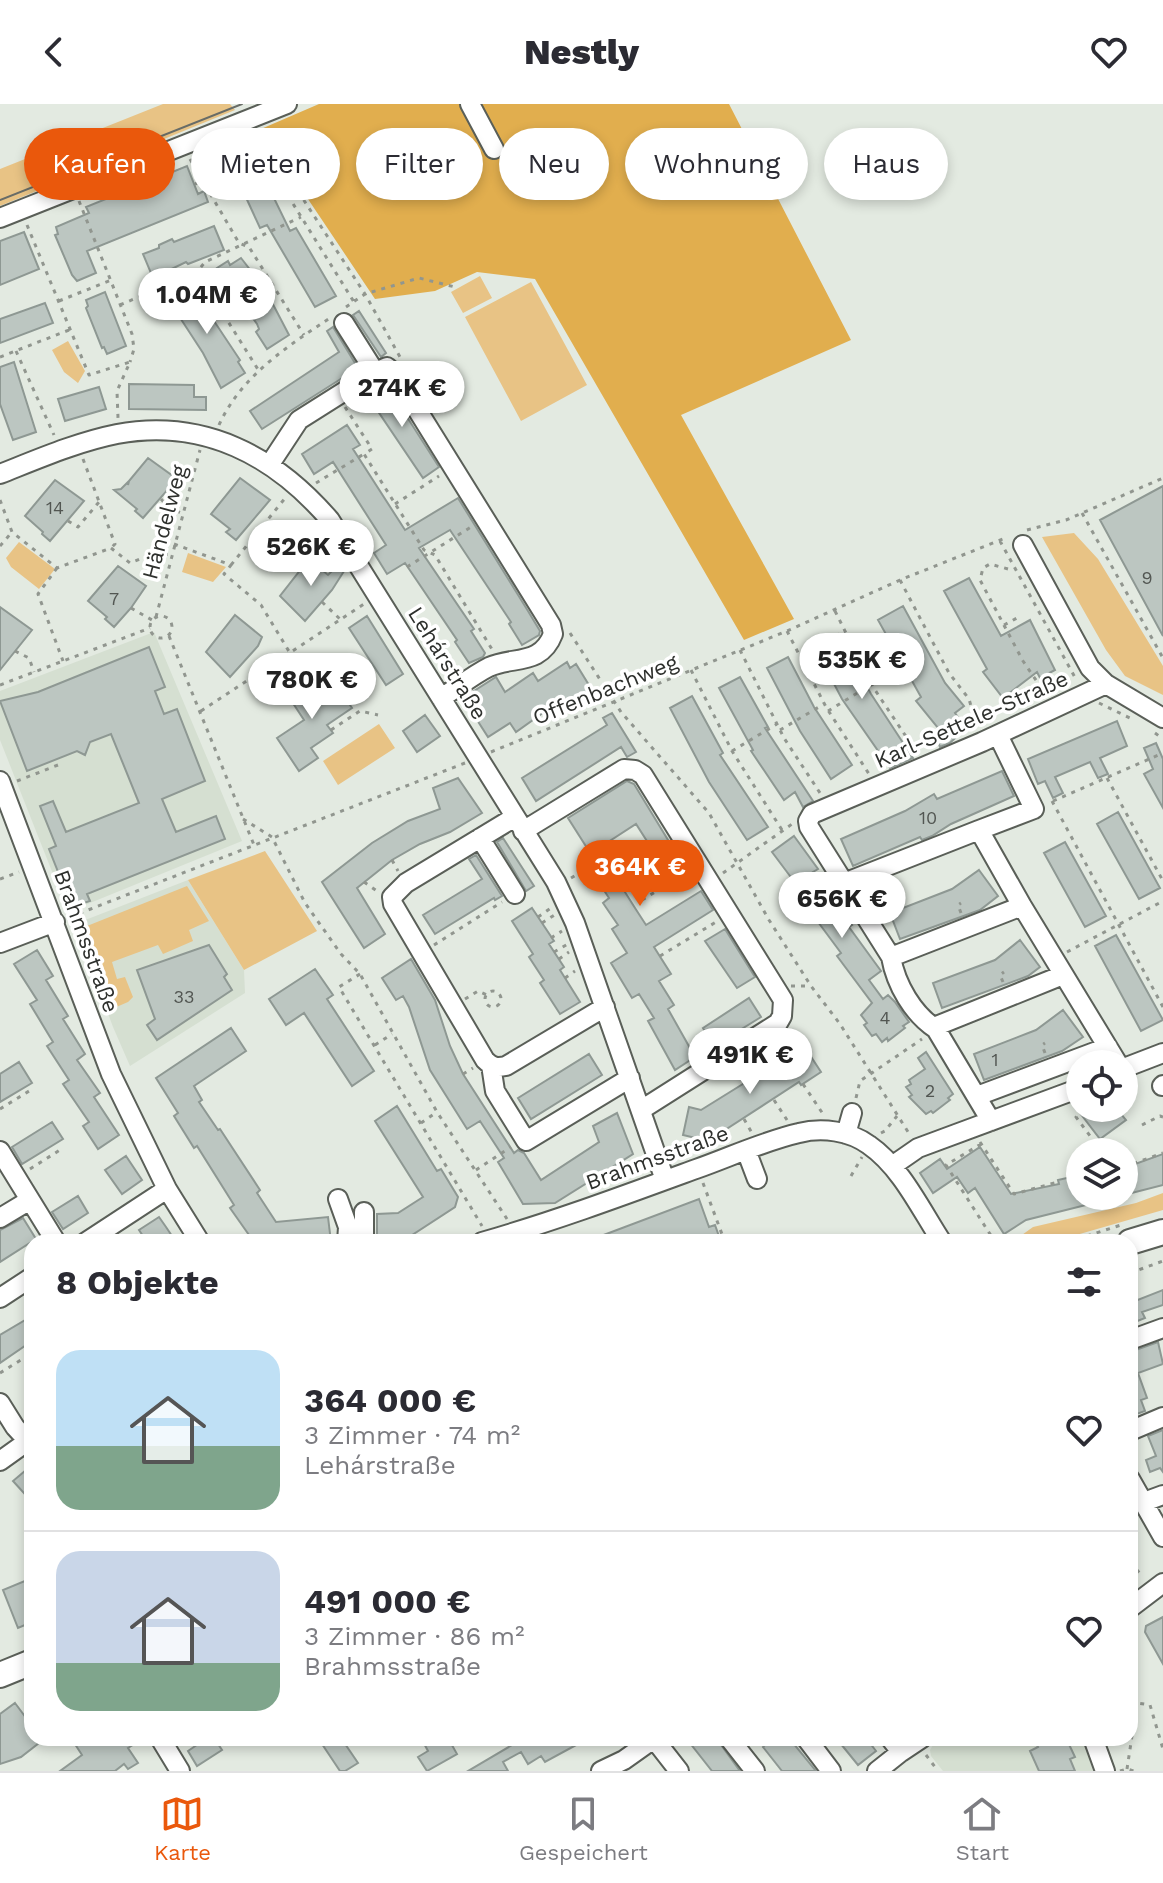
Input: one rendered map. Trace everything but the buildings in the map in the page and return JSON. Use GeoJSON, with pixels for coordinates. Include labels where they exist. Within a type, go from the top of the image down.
{"type":"FeatureCollection","features":[{"type":"Feature","properties":{"kind":"main road"},"geometry":{"type":"LineString","coordinates":[[1126,1234],[1163,1232]]}},
{"type":"Feature","properties":{"kind":"main road"},"geometry":{"type":"LineString","coordinates":[[0,1675],[24,1665]]}},
{"type":"Feature","properties":{"kind":"street"},"geometry":{"type":"LineString","coordinates":[[175,151],[287,104]]}},
{"type":"Feature","properties":{"kind":"street"},"geometry":{"type":"LineString","coordinates":[[470,104],[494,149]]}},
{"type":"Feature","properties":{"kind":"street"},"geometry":{"type":"LineString","coordinates":[[0,218],[48,200]]}},
{"type":"Feature","properties":{"kind":"street"},"geometry":{"type":"LineString","coordinates":[[344,323],[375,372]]}},
{"type":"Feature","properties":{"kind":"street"},"geometry":{"type":"LineString","coordinates":[[270,464],[299,420],[375,372],[387,367],[395,374],[551,625],[553,634],[546,648],[540,652],[513,663],[492,666],[441,698]]}},
{"type":"Feature","properties":{"kind":"street","name":"Lehárstraße"},"geometry":{"type":"LineString","coordinates":[[0,474],[69,447],[119,433],[170,431],[209,436],[270,464],[304,491],[330,520],[558,886],[575,923],[665,1180]]}},
{"type":"Feature","properties":{"kind":"street"},"geometry":{"type":"LineString","coordinates":[[1025,537],[1090,668],[1157,724]]}},
{"type":"Feature","properties":{"kind":"street","name":"Karl-Settele-Straße"},"geometry":{"type":"LineString","coordinates":[[820,810],[925,767],[1106,684]]}},
{"type":"Feature","properties":{"kind":"street"},"geometry":{"type":"LineString","coordinates":[[844,883],[1034,809],[990,738]]}},
{"type":"Feature","properties":{"kind":"street"},"geometry":{"type":"LineString","coordinates":[[605,1007],[506,1066],[498,1068],[491,1065],[485,1060],[393,904],[392,897],[406,883],[480,838],[519,824],[624,769],[643,775],[783,1000],[782,1016],[778,1023],[641,1110]]}},
{"type":"Feature","properties":{"kind":"street","name":"Brahmsstraße"},"geometry":{"type":"LineString","coordinates":[[0,781],[111,1074],[167,1189],[195,1234]]}},
{"type":"Feature","properties":{"kind":"street"},"geometry":{"type":"LineString","coordinates":[[820,810],[808,821],[809,827],[891,957],[895,976],[928,1033],[977,1096],[982,1130]]}},
{"type":"Feature","properties":{"kind":"street"},"geometry":{"type":"LineString","coordinates":[[979,830],[1110,1050]]}},
{"type":"Feature","properties":{"kind":"street"},"geometry":{"type":"LineString","coordinates":[[480,838],[515,894]]}},
{"type":"Feature","properties":{"kind":"street"},"geometry":{"type":"LineString","coordinates":[[891,957],[1022,906]]}},
{"type":"Feature","properties":{"kind":"street"},"geometry":{"type":"LineString","coordinates":[[0,943],[55,922]]}},
{"type":"Feature","properties":{"kind":"street"},"geometry":{"type":"LineString","coordinates":[[928,1033],[1058,967]]}},
{"type":"Feature","properties":{"kind":"street"},"geometry":{"type":"LineString","coordinates":[[977,1096],[1108,1047]]}},
{"type":"Feature","properties":{"kind":"street"},"geometry":{"type":"LineString","coordinates":[[1138,1063],[1163,1053]]}},
{"type":"Feature","properties":{"kind":"street"},"geometry":{"type":"LineString","coordinates":[[491,1065],[495,1091],[526,1141],[630,1078]]}},
{"type":"Feature","properties":{"kind":"street"},"geometry":{"type":"LineString","coordinates":[[892,1166],[918,1148],[982,1130],[1021,1110],[1066,1093]]}},
{"type":"Feature","properties":{"kind":"street"},"geometry":{"type":"LineString","coordinates":[[1021,1110],[1036,1117],[1066,1109]]}},
{"type":"Feature","properties":{"kind":"street"},"geometry":{"type":"LineString","coordinates":[[840,1133],[852,1113]]}},
{"type":"Feature","properties":{"kind":"street","name":"Brahmsstraße"},"geometry":{"type":"LineString","coordinates":[[525,1234],[746,1150],[796,1134],[840,1133],[869,1144],[892,1166],[937,1234]]}},
{"type":"Feature","properties":{"kind":"street"},"geometry":{"type":"LineString","coordinates":[[746,1150],[757,1179]]}},
{"type":"Feature","properties":{"kind":"street"},"geometry":{"type":"LineString","coordinates":[[0,1151],[51,1234]]}},
{"type":"Feature","properties":{"kind":"street"},"geometry":{"type":"LineString","coordinates":[[98,1234],[167,1189]]}},
{"type":"Feature","properties":{"kind":"street"},"geometry":{"type":"LineString","coordinates":[[338,1199],[348,1234]]}},
{"type":"Feature","properties":{"kind":"street"},"geometry":{"type":"LineString","coordinates":[[0,1218],[30,1200]]}},
{"type":"Feature","properties":{"kind":"street"},"geometry":{"type":"LineString","coordinates":[[364,1212],[364,1234]]}},
{"type":"Feature","properties":{"kind":"street"},"geometry":{"type":"LineString","coordinates":[[0,1298],[24,1282]]}},
{"type":"Feature","properties":{"kind":"street"},"geometry":{"type":"LineString","coordinates":[[1138,1337],[1163,1328]]}},
{"type":"Feature","properties":{"kind":"street"},"geometry":{"type":"LineString","coordinates":[[0,1403],[15,1427],[24,1435]]}},
{"type":"Feature","properties":{"kind":"street"},"geometry":{"type":"LineString","coordinates":[[1138,1428],[1163,1417]]}},
{"type":"Feature","properties":{"kind":"street"},"geometry":{"type":"LineString","coordinates":[[0,1461],[24,1446]]}},
{"type":"Feature","properties":{"kind":"street"},"geometry":{"type":"LineString","coordinates":[[1138,1492],[1163,1537]]}},
{"type":"Feature","properties":{"kind":"street"},"geometry":{"type":"LineString","coordinates":[[1144,1502],[1163,1495]]}},
{"type":"Feature","properties":{"kind":"street"},"geometry":{"type":"LineString","coordinates":[[1138,1602],[1158,1587]]}},
{"type":"Feature","properties":{"kind":"street"},"geometry":{"type":"LineString","coordinates":[[166,1746],[171,1768]]}},
{"type":"Feature","properties":{"kind":"street"},"geometry":{"type":"LineString","coordinates":[[601,1771],[644,1746]]}},
{"type":"Feature","properties":{"kind":"street"},"geometry":{"type":"LineString","coordinates":[[661,1746],[679,1771]]}},
{"type":"Feature","properties":{"kind":"street"},"geometry":{"type":"LineString","coordinates":[[735,1746],[755,1771]]}},
{"type":"Feature","properties":{"kind":"street"},"geometry":{"type":"LineString","coordinates":[[812,1746],[831,1771]]}},
{"type":"Feature","properties":{"kind":"street"},"geometry":{"type":"LineString","coordinates":[[877,1771],[903,1746]]}},
{"type":"Feature","properties":{"kind":"street"},"geometry":{"type":"LineString","coordinates":[[1096,1746],[1105,1771]]}},
{"type":"Feature","properties":{"kind":"path"},"geometry":{"type":"LineString","coordinates":[[251,120],[251,138],[354,302]]}},
{"type":"Feature","properties":{"kind":"path"},"geometry":{"type":"LineString","coordinates":[[251,120],[371,307]]}},
{"type":"Feature","properties":{"kind":"path"},"geometry":{"type":"LineString","coordinates":[[184,147],[191,160]]}},
{"type":"Feature","properties":{"kind":"path"},"geometry":{"type":"LineString","coordinates":[[80,200],[132,334],[134,349],[117,391],[119,433]]}},
{"type":"Feature","properties":{"kind":"path"},"geometry":{"type":"LineString","coordinates":[[214,200],[239,243],[249,247],[304,335]]}},
{"type":"Feature","properties":{"kind":"path"},"geometry":{"type":"LineString","coordinates":[[21,210],[89,375],[130,362]]}},
{"type":"Feature","properties":{"kind":"path"},"geometry":{"type":"LineString","coordinates":[[120,305],[197,272],[205,262],[301,217]]}},
{"type":"Feature","properties":{"kind":"path"},"geometry":{"type":"LineString","coordinates":[[30,252],[37,249]]}},
{"type":"Feature","properties":{"kind":"path"},"geometry":{"type":"LineString","coordinates":[[197,272],[259,371]]}},
{"type":"Feature","properties":{"kind":"path","name":"Händelweg"},"geometry":{"type":"LineString","coordinates":[[154,619],[182,513],[209,436],[259,371],[304,335],[365,294],[419,278],[455,287]]}},
{"type":"Feature","properties":{"kind":"path"},"geometry":{"type":"LineString","coordinates":[[58,302],[111,280]]}},
{"type":"Feature","properties":{"kind":"path"},"geometry":{"type":"LineString","coordinates":[[0,357],[69,330]]}},
{"type":"Feature","properties":{"kind":"path"},"geometry":{"type":"LineString","coordinates":[[16,351],[99,501],[115,544],[57,568],[38,594],[64,661]]}},
{"type":"Feature","properties":{"kind":"path"},"geometry":{"type":"LineString","coordinates":[[304,491],[372,449],[337,395]]}},
{"type":"Feature","properties":{"kind":"path"},"geometry":{"type":"LineString","coordinates":[[364,454],[424,550],[435,555],[502,664]]}},
{"type":"Feature","properties":{"kind":"path"},"geometry":{"type":"LineString","coordinates":[[395,504],[452,467]]}},
{"type":"Feature","properties":{"kind":"path","name":"Offenbachweg"},"geometry":{"type":"LineString","coordinates":[[55,922],[478,757],[787,631],[900,580],[1000,541],[1025,537],[1032,528],[1066,520],[1163,478]]}},
{"type":"Feature","properties":{"kind":"path"},"geometry":{"type":"LineString","coordinates":[[161,499],[170,509],[182,513]]}},
{"type":"Feature","properties":{"kind":"path"},"geometry":{"type":"LineString","coordinates":[[0,500],[12,532],[57,568]]}},
{"type":"Feature","properties":{"kind":"path"},"geometry":{"type":"LineString","coordinates":[[68,521],[78,527],[99,501]]}},
{"type":"Feature","properties":{"kind":"path"},"geometry":{"type":"LineString","coordinates":[[277,508],[224,574],[261,605],[291,653]]}},
{"type":"Feature","properties":{"kind":"path"},"geometry":{"type":"LineString","coordinates":[[1082,513],[1163,658]]}},
{"type":"Feature","properties":{"kind":"path"},"geometry":{"type":"LineString","coordinates":[[407,567],[485,519]]}},
{"type":"Feature","properties":{"kind":"path"},"geometry":{"type":"LineString","coordinates":[[1025,537],[1032,528]]}},
{"type":"Feature","properties":{"kind":"path"},"geometry":{"type":"LineString","coordinates":[[0,546],[12,532]]}},
{"type":"Feature","properties":{"kind":"path"},"geometry":{"type":"LineString","coordinates":[[1000,541],[1086,694],[1140,724]]}},
{"type":"Feature","properties":{"kind":"path"},"geometry":{"type":"LineString","coordinates":[[174,544],[231,565]]}},
{"type":"Feature","properties":{"kind":"path"},"geometry":{"type":"LineString","coordinates":[[111,548],[130,563],[155,553],[171,555]]}},
{"type":"Feature","properties":{"kind":"path"},"geometry":{"type":"LineString","coordinates":[[1008,569],[990,564],[983,568],[980,580],[1023,661],[1056,708]]}},
{"type":"Feature","properties":{"kind":"path"},"geometry":{"type":"LineString","coordinates":[[900,580],[949,673],[969,699],[990,738]]}},
{"type":"Feature","properties":{"kind":"path"},"geometry":{"type":"LineString","coordinates":[[201,711],[377,595]]}},
{"type":"Feature","properties":{"kind":"path"},"geometry":{"type":"LineString","coordinates":[[322,602],[341,620]]}},
{"type":"Feature","properties":{"kind":"path"},"geometry":{"type":"LineString","coordinates":[[131,608],[154,619],[166,616],[173,629],[169,636],[158,638],[150,628]]}},
{"type":"Feature","properties":{"kind":"path"},"geometry":{"type":"LineString","coordinates":[[834,609],[872,684],[925,767]]}},
{"type":"Feature","properties":{"kind":"path"},"geometry":{"type":"LineString","coordinates":[[1004,625],[1017,618]]}},
{"type":"Feature","properties":{"kind":"path"},"geometry":{"type":"LineString","coordinates":[[0,685],[150,628],[154,619]]}},
{"type":"Feature","properties":{"kind":"path"},"geometry":{"type":"LineString","coordinates":[[787,631],[828,711],[878,787]]}},
{"type":"Feature","properties":{"kind":"path"},"geometry":{"type":"LineString","coordinates":[[169,636],[254,845]]}},
{"type":"Feature","properties":{"kind":"path"},"geometry":{"type":"LineString","coordinates":[[710,882],[782,830],[820,810],[740,650]]}},
{"type":"Feature","properties":{"kind":"path"},"geometry":{"type":"LineString","coordinates":[[15,651],[29,658],[34,672]]}},
{"type":"Feature","properties":{"kind":"path"},"geometry":{"type":"LineString","coordinates":[[691,670],[732,751],[782,830]]}},
{"type":"Feature","properties":{"kind":"path"},"geometry":{"type":"LineString","coordinates":[[828,711],[872,684]]}},
{"type":"Feature","properties":{"kind":"path"},"geometry":{"type":"LineString","coordinates":[[614,702],[709,813],[769,920],[918,1148]]}},
{"type":"Feature","properties":{"kind":"path"},"geometry":{"type":"LineString","coordinates":[[780,730],[824,704]]}},
{"type":"Feature","properties":{"kind":"path"},"geometry":{"type":"LineString","coordinates":[[331,730],[360,711],[378,715]]}},
{"type":"Feature","properties":{"kind":"path"},"geometry":{"type":"LineString","coordinates":[[732,751],[777,724]]}},
{"type":"Feature","properties":{"kind":"path"},"geometry":{"type":"LineString","coordinates":[[1157,724],[1163,739]]}},
{"type":"Feature","properties":{"kind":"path"},"geometry":{"type":"LineString","coordinates":[[1034,809],[1163,753]]}},
{"type":"Feature","properties":{"kind":"path"},"geometry":{"type":"LineString","coordinates":[[20,780],[58,765]]}},
{"type":"Feature","properties":{"kind":"path"},"geometry":{"type":"LineString","coordinates":[[1107,778],[1163,881]]}},
{"type":"Feature","properties":{"kind":"path"},"geometry":{"type":"LineString","coordinates":[[1052,801],[1163,1007]]}},
{"type":"Feature","properties":{"kind":"path"},"geometry":{"type":"LineString","coordinates":[[243,819],[272,837],[305,903],[341,954],[360,974],[437,1112],[509,1222],[496,1225]]}},
{"type":"Feature","properties":{"kind":"path"},"geometry":{"type":"LineString","coordinates":[[558,886],[623,847]]}},
{"type":"Feature","properties":{"kind":"path"},"geometry":{"type":"LineString","coordinates":[[642,900],[699,865]]}},
{"type":"Feature","properties":{"kind":"path"},"geometry":{"type":"LineString","coordinates":[[422,953],[515,894]]}},
{"type":"Feature","properties":{"kind":"path"},"geometry":{"type":"LineString","coordinates":[[1058,967],[1119,925],[1163,901]]}},
{"type":"Feature","properties":{"kind":"path"},"geometry":{"type":"LineString","coordinates":[[660,956],[730,914]]}},
{"type":"Feature","properties":{"kind":"path"},"geometry":{"type":"LineString","coordinates":[[360,974],[339,987],[421,1123],[482,1234]]}},
{"type":"Feature","properties":{"kind":"path"},"geometry":{"type":"LineString","coordinates":[[453,1005],[478,991],[487,995],[497,992],[501,995],[501,1003],[497,1007],[489,1006],[487,995]]}},
{"type":"Feature","properties":{"kind":"path"},"geometry":{"type":"LineString","coordinates":[[852,1113],[860,1081],[928,1033]]}},
{"type":"Feature","properties":{"kind":"path"},"geometry":{"type":"LineString","coordinates":[[374,1045],[392,1034]]}},
{"type":"Feature","properties":{"kind":"path"},"geometry":{"type":"LineString","coordinates":[[803,1084],[840,1133]]}},
{"type":"Feature","properties":{"kind":"path"},"geometry":{"type":"LineString","coordinates":[[0,1109],[34,1088]]}},
{"type":"Feature","properties":{"kind":"path"},"geometry":{"type":"LineString","coordinates":[[774,1100],[796,1134]]}},
{"type":"Feature","properties":{"kind":"path"},"geometry":{"type":"LineString","coordinates":[[421,1123],[437,1112]]}},
{"type":"Feature","properties":{"kind":"path"},"geometry":{"type":"LineString","coordinates":[[851,1176],[869,1144],[897,1116]]}},
{"type":"Feature","properties":{"kind":"path"},"geometry":{"type":"LineString","coordinates":[[1142,1125],[1163,1117]]}},
{"type":"Feature","properties":{"kind":"path"},"geometry":{"type":"LineString","coordinates":[[1080,1122],[1094,1138]]}},
{"type":"Feature","properties":{"kind":"path"},"geometry":{"type":"LineString","coordinates":[[990,1234],[946,1165],[982,1130],[1014,1194],[1058,1182]]}},
{"type":"Feature","properties":{"kind":"path"},"geometry":{"type":"LineString","coordinates":[[476,1170],[525,1138]]}},
{"type":"Feature","properties":{"kind":"path"},"geometry":{"type":"LineString","coordinates":[[16,1178],[63,1148]]}},
{"type":"Feature","properties":{"kind":"path"},"geometry":{"type":"LineString","coordinates":[[1138,1162],[1163,1153]]}},
{"type":"Feature","properties":{"kind":"path"},"geometry":{"type":"LineString","coordinates":[[698,1168],[722,1234]]}},
{"type":"Feature","properties":{"kind":"path"},"geometry":{"type":"LineString","coordinates":[[1138,1270],[1163,1261]]}},
{"type":"Feature","properties":{"kind":"path"},"geometry":{"type":"LineString","coordinates":[[0,1373],[24,1358]]}},
{"type":"Feature","properties":{"kind":"path"},"geometry":{"type":"LineString","coordinates":[[1138,1569],[1158,1587]]}},
{"type":"Feature","properties":{"kind":"path"},"geometry":{"type":"LineString","coordinates":[[1138,1703],[1150,1705],[1163,1749]]}},
{"type":"Feature","properties":{"kind":"path"},"geometry":{"type":"LineString","coordinates":[[911,1746],[938,1771]]}},
{"type":"Feature","properties":{"kind":"path"},"geometry":{"type":"LineString","coordinates":[[1127,1769],[1130,1746]]}},
{"type":"Feature","properties":{"kind":"path"},"geometry":{"type":"LineString","coordinates":[[1120,1771],[1134,1771]]}},
{"type":"Feature","properties":{"kind":"shaded area"},"geometry":{"type":"Polygon","coordinates":[[[163,104],[230,104],[235,110],[175,135],[175,128],[103,128],[163,104]]]}},
{"type":"Feature","properties":{"kind":"shaded area"},"geometry":{"type":"Polygon","coordinates":[[[319,104],[729,104],[741,128],[625,128],[625,200],[779,200],[851,340],[681,415],[794,619],[744,640],[535,279],[477,272],[435,291],[375,299],[309,200],[340,200],[340,128],[263,128],[319,104]]]}},
{"type":"Feature","properties":{"kind":"shaded area"},"geometry":{"type":"Polygon","coordinates":[[[24,159],[24,196],[0,206],[0,169],[24,159]]]}},
{"type":"Feature","properties":{"kind":"shaded area"},"geometry":{"type":"Polygon","coordinates":[[[480,276],[492,298],[463,313],[451,292],[480,276]]]}},
{"type":"Feature","properties":{"kind":"shaded area"},"geometry":{"type":"Polygon","coordinates":[[[531,282],[587,385],[521,421],[465,317],[531,282]]]}},
{"type":"Feature","properties":{"kind":"shaded area"},"geometry":{"type":"Polygon","coordinates":[[[68,341],[85,371],[78,383],[64,372],[52,350],[68,341]]]}},
{"type":"Feature","properties":{"kind":"shaded area"},"geometry":{"type":"Polygon","coordinates":[[[1074,533],[1098,559],[1163,666],[1163,695],[1125,676],[1106,650],[1042,537],[1074,533]]]}},
{"type":"Feature","properties":{"kind":"shaded area"},"geometry":{"type":"Polygon","coordinates":[[[19,542],[55,569],[39,589],[11,567],[6,558],[19,542]]]}},
{"type":"Feature","properties":{"kind":"shaded area"},"geometry":{"type":"Polygon","coordinates":[[[188,553],[226,567],[213,582],[182,572],[188,553]]]}},
{"type":"Feature","properties":{"kind":"shaded area"},"geometry":{"type":"Polygon","coordinates":[[[154,632],[242,841],[68,912],[0,740],[0,691],[154,632]]]}},
{"type":"Feature","properties":{"kind":"shaded area"},"geometry":{"type":"Polygon","coordinates":[[[379,724],[395,748],[338,785],[323,761],[379,724]]]}},
{"type":"Feature","properties":{"kind":"shaded area"},"geometry":{"type":"Polygon","coordinates":[[[265,851],[317,931],[244,970],[188,880],[265,851]]]}},
{"type":"Feature","properties":{"kind":"shaded area"},"geometry":{"type":"Polygon","coordinates":[[[188,880],[244,970],[245,993],[130,1066],[75,924],[188,880]]]}},
{"type":"Feature","properties":{"kind":"shaded area"},"geometry":{"type":"Polygon","coordinates":[[[187,886],[209,921],[189,930],[193,941],[163,954],[158,945],[112,962],[117,979],[125,977],[133,997],[107,1011],[77,930],[187,886]]]}},
{"type":"Feature","properties":{"kind":"shaded area"},"geometry":{"type":"Polygon","coordinates":[[[1163,1193],[1163,1210],[1080,1234],[1023,1234],[1033,1227],[1106,1210],[1138,1210],[1138,1202],[1163,1193]]]}},
{"type":"Feature","properties":{"kind":"shaded area"},"geometry":{"type":"Polygon","coordinates":[[[932,1746],[1085,1746],[1093,1771],[943,1771],[930,1750],[932,1746]]]}},
{"type":"Feature","properties":{"kind":"tram line"},"geometry":{"type":"LineString","coordinates":[[0,200],[242,104]]}}]}
